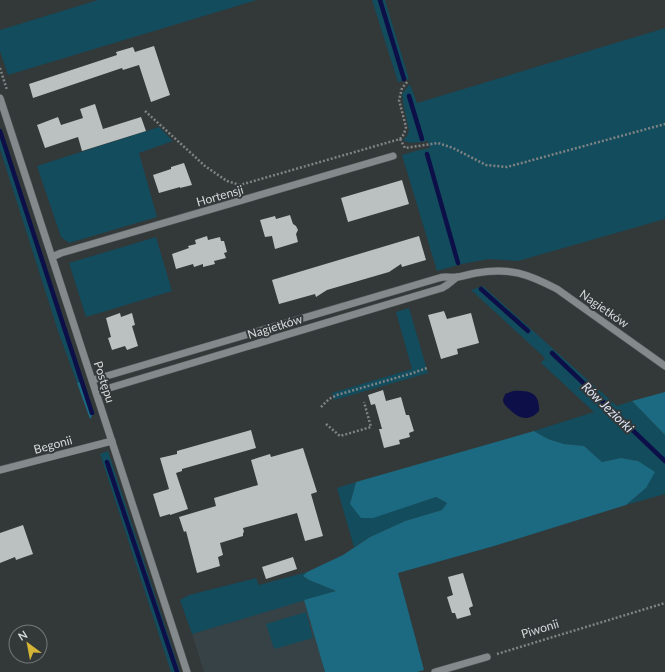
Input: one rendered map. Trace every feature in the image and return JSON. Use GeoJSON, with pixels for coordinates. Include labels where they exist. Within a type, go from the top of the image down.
{"type":"FeatureCollection","features":[{"type":"Feature","properties":{"kind":"street","name":"Postępu"},"geometry":{"type":"LineString","coordinates":[[0,98],[187,672]]}},
{"type":"Feature","properties":{"kind":"street","name":"Hortensji"},"geometry":{"type":"LineString","coordinates":[[52,257],[68,251],[393,156]]}},
{"type":"Feature","properties":{"kind":"street","name":"Nagietków"},"geometry":{"type":"LineString","coordinates":[[92,380],[439,278],[457,277],[490,271],[516,272],[540,280],[557,289],[665,366]]}},
{"type":"Feature","properties":{"kind":"street","name":"Nagietków"},"geometry":{"type":"LineString","coordinates":[[96,392],[442,288],[447,286],[457,277]]}},
{"type":"Feature","properties":{"kind":"street","name":"Begonii"},"geometry":{"type":"LineString","coordinates":[[0,470],[112,441]]}},
{"type":"Feature","properties":{"kind":"street"},"geometry":{"type":"LineString","coordinates":[[435,672],[487,657]]}},
{"type":"Feature","properties":{"kind":"path"},"geometry":{"type":"LineString","coordinates":[[145,111],[204,166],[227,181],[240,185],[400,139],[404,134],[406,127],[399,100],[402,88],[408,81]]}},
{"type":"Feature","properties":{"kind":"path"},"geometry":{"type":"LineString","coordinates":[[400,139],[405,148],[438,144],[453,148],[486,165],[507,167],[665,124]]}},
{"type":"Feature","properties":{"kind":"path"},"geometry":{"type":"LineString","coordinates":[[321,407],[329,399],[337,395],[427,368]]}},
{"type":"Feature","properties":{"kind":"path"},"geometry":{"type":"LineString","coordinates":[[326,424],[340,436],[371,427],[364,402]]}},
{"type":"Feature","properties":{"kind":"path","name":"Piwonii"},"geometry":{"type":"LineString","coordinates":[[487,657],[665,603]]}},
{"type":"Feature","properties":{"kind":"shaded area"},"geometry":{"type":"Polygon","coordinates":[[[98,0],[257,0],[8,75],[0,51],[0,30],[98,0]]]}},
{"type":"Feature","properties":{"kind":"shaded area"},"geometry":{"type":"Polygon","coordinates":[[[372,0],[385,0],[409,79],[398,82],[372,0]]]}},
{"type":"Feature","properties":{"kind":"shaded area"},"geometry":{"type":"Polygon","coordinates":[[[665,28],[665,219],[518,261],[489,259],[437,271],[402,155],[430,148],[428,141],[412,143],[403,140],[407,136],[409,130],[402,94],[410,84],[417,103],[665,28]]]}},
{"type":"Feature","properties":{"kind":"shaded area"},"geometry":{"type":"Polygon","coordinates":[[[159,127],[173,141],[139,153],[157,217],[69,243],[61,237],[37,166],[159,127]]]}},
{"type":"Feature","properties":{"kind":"shaded area"},"geometry":{"type":"Polygon","coordinates":[[[0,128],[82,381],[77,383],[58,331],[0,149],[0,128]]]}},
{"type":"Feature","properties":{"kind":"shaded area"},"geometry":{"type":"Polygon","coordinates":[[[156,237],[172,291],[86,317],[69,263],[156,237]]]}},
{"type":"Feature","properties":{"kind":"shaded area"},"geometry":{"type":"Polygon","coordinates":[[[483,286],[617,406],[632,401],[665,435],[665,494],[626,505],[646,488],[638,461],[621,458],[602,462],[584,446],[564,444],[548,439],[534,431],[594,412],[541,363],[545,358],[471,290],[483,286]]]}},
{"type":"Feature","properties":{"kind":"shaded area"},"geometry":{"type":"Polygon","coordinates":[[[409,308],[428,373],[334,400],[332,393],[412,369],[396,312],[409,308]]]}},
{"type":"Feature","properties":{"kind":"shaded area"},"geometry":{"type":"Polygon","coordinates":[[[82,381],[94,413],[90,419],[77,383],[82,381]]]}},
{"type":"Feature","properties":{"kind":"shaded area"},"geometry":{"type":"Polygon","coordinates":[[[513,391],[529,392],[536,396],[539,411],[531,417],[519,417],[505,404],[503,400],[505,394],[513,391]]]}},
{"type":"Feature","properties":{"kind":"shaded area"},"geometry":{"type":"Polygon","coordinates":[[[665,392],[665,435],[632,401],[665,392]]]}},
{"type":"Feature","properties":{"kind":"shaded area"},"geometry":{"type":"Polygon","coordinates":[[[534,431],[548,439],[564,444],[584,446],[602,462],[621,458],[638,461],[655,472],[646,488],[626,505],[494,546],[398,573],[424,670],[417,672],[325,672],[304,600],[336,591],[303,576],[307,572],[343,555],[370,537],[405,521],[442,510],[447,503],[436,497],[373,518],[361,518],[350,504],[356,482],[534,431]]]}},
{"type":"Feature","properties":{"kind":"shaded area"},"geometry":{"type":"Polygon","coordinates":[[[108,451],[180,672],[171,672],[100,454],[108,451]]]}},
{"type":"Feature","properties":{"kind":"shaded area"},"geometry":{"type":"Polygon","coordinates":[[[356,482],[350,504],[421,502],[436,497],[447,503],[442,510],[405,521],[370,537],[354,547],[337,488],[356,482]]]}},
{"type":"Feature","properties":{"kind":"shaded area"},"geometry":{"type":"Polygon","coordinates":[[[307,572],[303,576],[336,591],[192,634],[180,600],[189,595],[256,578],[259,585],[307,572]]]}},
{"type":"Feature","properties":{"kind":"shaded area"},"geometry":{"type":"Polygon","coordinates":[[[304,600],[325,672],[204,672],[192,634],[304,600]]]}},
{"type":"Feature","properties":{"kind":"shaded area"},"geometry":{"type":"Polygon","coordinates":[[[306,612],[313,638],[274,649],[266,624],[306,612]]]}},
{"type":"Feature","properties":{"kind":"building"},"geometry":{"type":"Polygon","coordinates":[[[154,46],[170,95],[151,102],[139,65],[123,70],[122,68],[33,98],[29,84],[117,55],[116,52],[133,47],[135,52],[154,46]]]}},
{"type":"Feature","properties":{"kind":"building"},"geometry":{"type":"Polygon","coordinates":[[[95,104],[103,129],[141,117],[146,131],[82,151],[78,137],[45,148],[37,125],[58,117],[61,125],[83,118],[80,109],[95,104]]]}},
{"type":"Feature","properties":{"kind":"building"},"geometry":{"type":"Polygon","coordinates":[[[184,163],[192,185],[159,193],[153,175],[184,163]]]}},
{"type":"Feature","properties":{"kind":"building"},"geometry":{"type":"Polygon","coordinates":[[[402,180],[409,204],[348,222],[341,198],[402,180]]]}},
{"type":"Feature","properties":{"kind":"building"},"geometry":{"type":"Polygon","coordinates":[[[290,215],[293,224],[298,230],[296,234],[298,242],[275,249],[272,236],[265,237],[260,220],[275,216],[276,219],[290,215]]]}},
{"type":"Feature","properties":{"kind":"building"},"geometry":{"type":"Polygon","coordinates":[[[207,236],[208,240],[220,237],[221,241],[224,241],[227,252],[224,253],[226,258],[214,261],[215,264],[203,267],[203,264],[194,267],[193,264],[176,269],[172,254],[189,248],[188,246],[196,244],[195,240],[207,236]]]}},
{"type":"Feature","properties":{"kind":"building"},"geometry":{"type":"Polygon","coordinates":[[[419,236],[426,260],[402,267],[401,264],[389,272],[327,290],[316,297],[315,294],[279,304],[272,280],[419,236]]]}},
{"type":"Feature","properties":{"kind":"building"},"geometry":{"type":"Polygon","coordinates":[[[444,311],[447,319],[471,313],[479,343],[457,349],[458,354],[441,359],[428,315],[444,311]]]}},
{"type":"Feature","properties":{"kind":"building"},"geometry":{"type":"Polygon","coordinates":[[[120,313],[121,317],[132,313],[135,325],[132,326],[138,346],[127,350],[125,346],[112,350],[108,338],[111,337],[106,318],[120,313]]]}},
{"type":"Feature","properties":{"kind":"building"},"geometry":{"type":"Polygon","coordinates":[[[383,390],[386,401],[401,397],[406,415],[409,415],[414,431],[409,433],[410,437],[399,440],[400,444],[384,448],[379,429],[382,429],[375,404],[371,405],[368,395],[383,390]]]}},
{"type":"Feature","properties":{"kind":"building"},"geometry":{"type":"Polygon","coordinates":[[[251,430],[256,448],[182,469],[182,471],[176,473],[188,509],[160,517],[153,494],[169,489],[160,458],[177,454],[177,451],[251,430]]]}},
{"type":"Feature","properties":{"kind":"building"},"geometry":{"type":"Polygon","coordinates":[[[303,448],[317,492],[311,494],[323,536],[305,541],[297,513],[243,528],[243,536],[220,543],[223,555],[218,557],[220,566],[197,573],[186,531],[184,532],[179,517],[216,506],[214,498],[258,485],[251,460],[270,454],[271,457],[303,448]]]}},
{"type":"Feature","properties":{"kind":"building"},"geometry":{"type":"Polygon","coordinates":[[[23,525],[33,554],[16,560],[15,557],[0,563],[0,533],[23,525]]]}},
{"type":"Feature","properties":{"kind":"building"},"geometry":{"type":"Polygon","coordinates":[[[293,557],[297,569],[266,579],[262,567],[293,557]]]}},
{"type":"Feature","properties":{"kind":"building"},"geometry":{"type":"Polygon","coordinates":[[[463,573],[473,606],[469,608],[471,615],[457,619],[455,613],[452,613],[447,597],[453,595],[448,577],[463,573]]]}},
{"type":"Feature","properties":{"kind":"waterway","name":"Rów Jeziorki"},"geometry":{"type":"LineString","coordinates":[[380,0],[404,79]]}},
{"type":"Feature","properties":{"kind":"waterway","name":"Rów Jeziorki"},"geometry":{"type":"LineString","coordinates":[[409,96],[422,139]]}},
{"type":"Feature","properties":{"kind":"waterway"},"geometry":{"type":"LineString","coordinates":[[0,131],[92,413]]}},
{"type":"Feature","properties":{"kind":"waterway","name":"Rów Jeziorki"},"geometry":{"type":"LineString","coordinates":[[427,154],[458,263]]}},
{"type":"Feature","properties":{"kind":"waterway","name":"Rów Jeziorki"},"geometry":{"type":"LineString","coordinates":[[481,289],[528,331]]}},
{"type":"Feature","properties":{"kind":"waterway","name":"Rów Jeziorki"},"geometry":{"type":"LineString","coordinates":[[552,353],[665,461]]}},
{"type":"Feature","properties":{"kind":"waterway"},"geometry":{"type":"LineString","coordinates":[[107,462],[177,672]]}}]}
